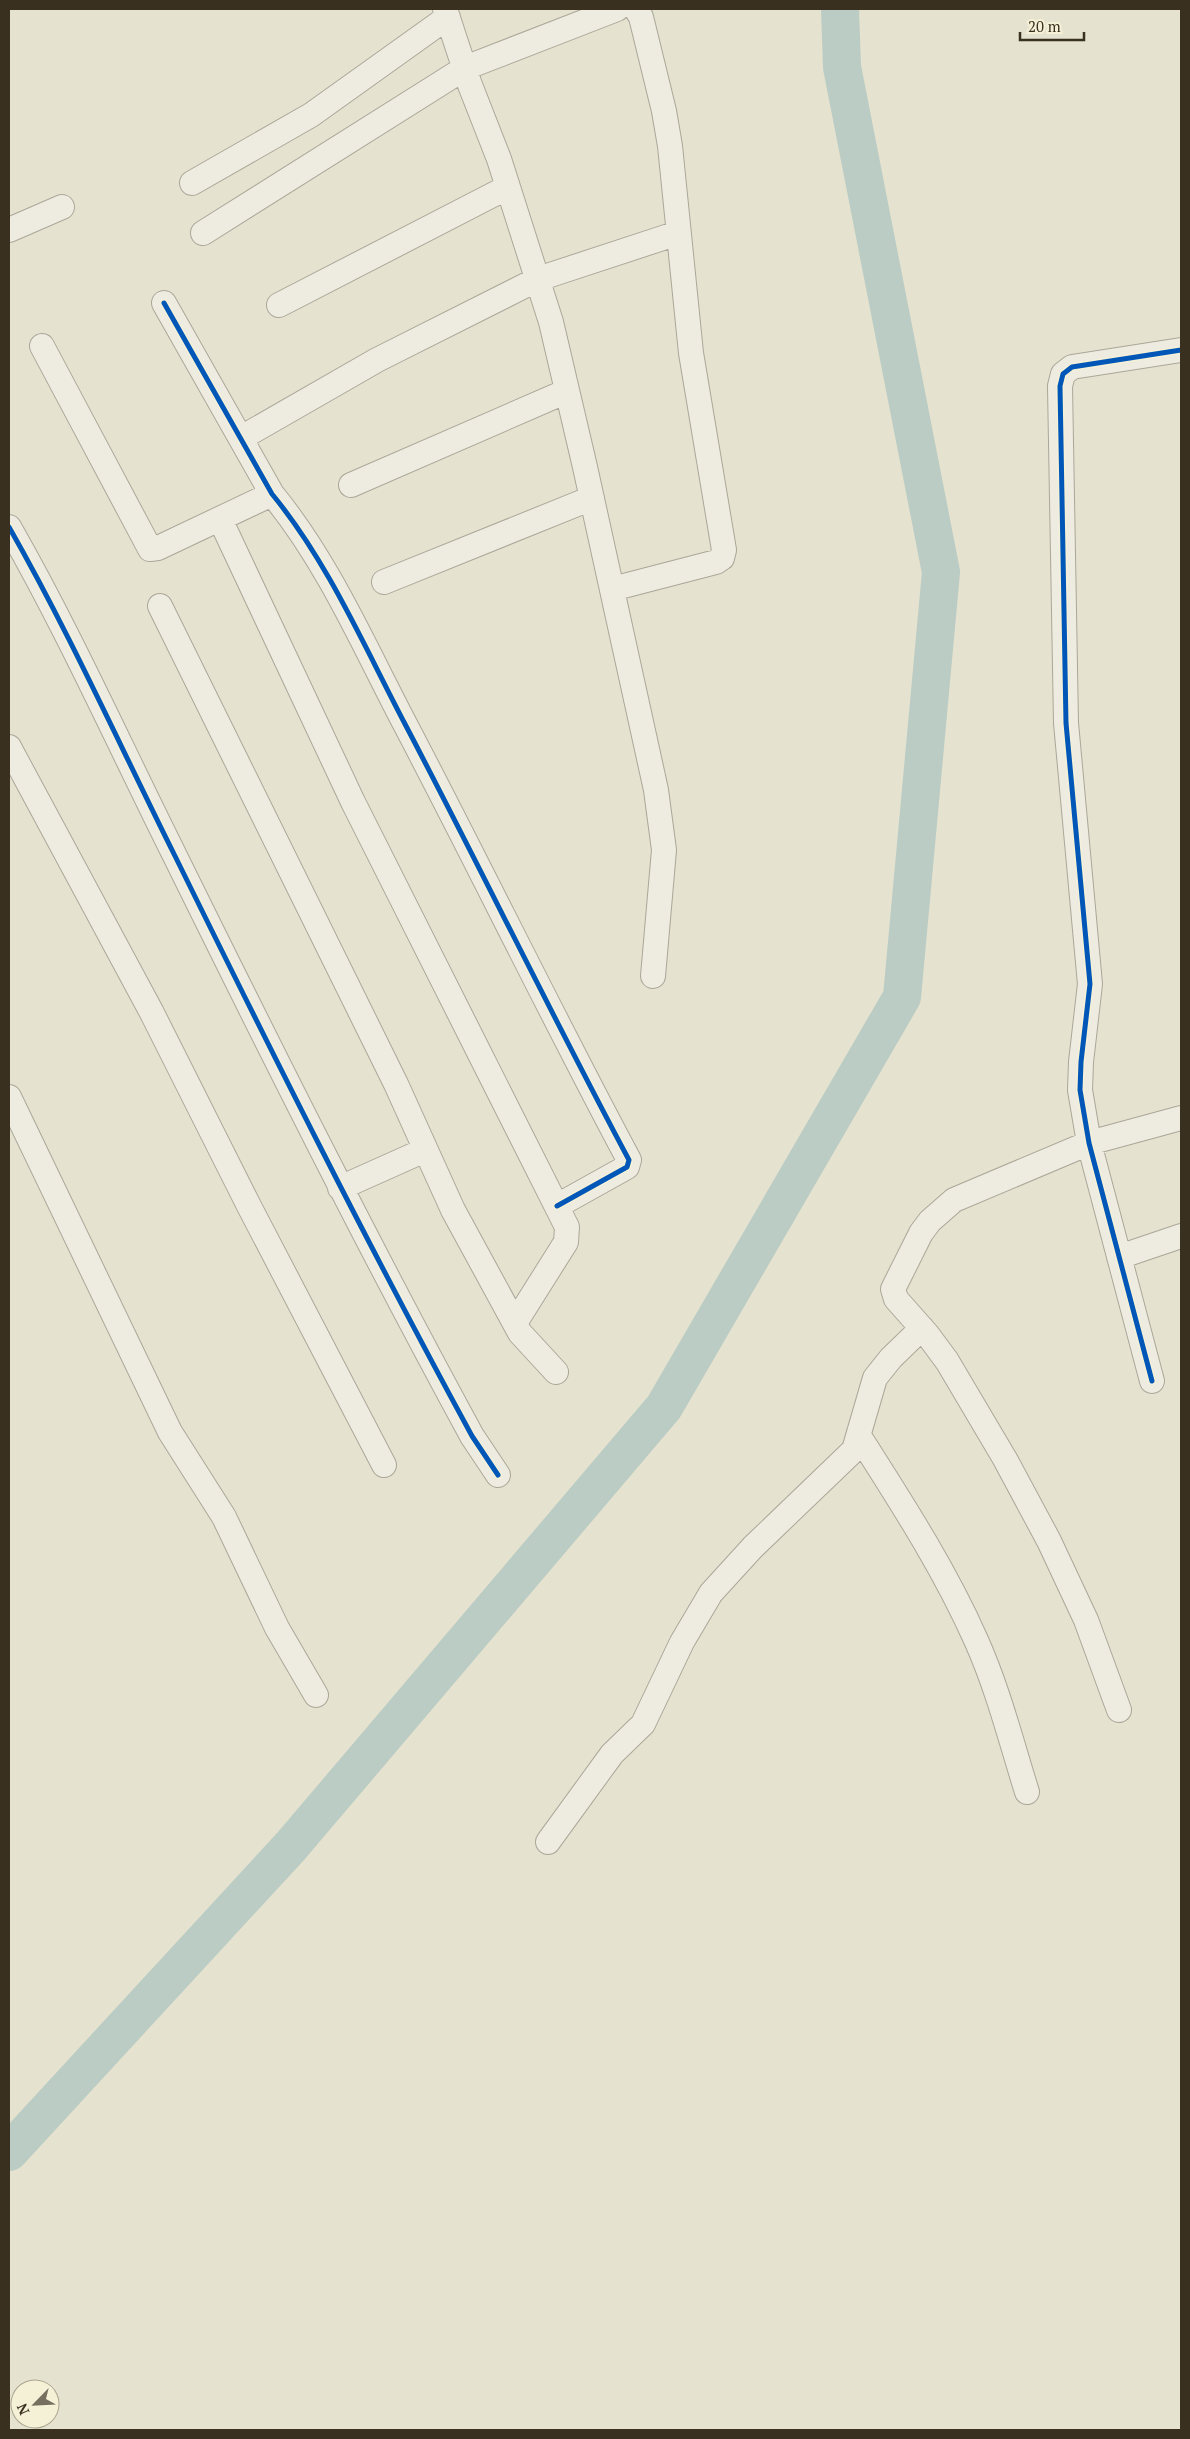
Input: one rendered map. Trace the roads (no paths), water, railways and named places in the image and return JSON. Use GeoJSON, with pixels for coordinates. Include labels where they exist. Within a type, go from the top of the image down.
{"type":"FeatureCollection","features":[{"type":"Feature","properties":{"kind":"street"},"geometry":{"type":"LineString","coordinates":[[203,233],[466,68],[616,9]]}},
{"type":"Feature","properties":{"kind":"street"},"geometry":{"type":"LineString","coordinates":[[612,589],[716,562],[724,555],[691,353],[664,112],[641,17],[636,9]]}},
{"type":"Feature","properties":{"kind":"street"},"geometry":{"type":"LineString","coordinates":[[192,184],[311,116],[446,13],[466,68],[470,85],[508,187],[538,280],[567,391],[612,589],[661,821],[664,850],[653,976]]}},
{"type":"Feature","properties":{"kind":"street"},"geometry":{"type":"LineString","coordinates":[[279,304],[508,187]]}},
{"type":"Feature","properties":{"kind":"street"},"geometry":{"type":"LineString","coordinates":[[9,230],[62,207]]}},
{"type":"Feature","properties":{"kind":"street"},"geometry":{"type":"LineString","coordinates":[[241,438],[377,360],[538,280],[678,233]]}},
{"type":"Feature","properties":{"kind":"street"},"geometry":{"type":"LineString","coordinates":[[164,302],[272,494],[293,519],[329,578],[502,910],[568,1045],[629,1160],[627,1167],[557,1206]]}},
{"type":"Feature","properties":{"kind":"street"},"geometry":{"type":"LineString","coordinates":[[42,346],[150,549],[158,548],[272,494]]}},
{"type":"Feature","properties":{"kind":"street"},"geometry":{"type":"LineString","coordinates":[[1152,1381],[1089,1143],[1080,1090],[1081,1062],[1090,984],[1066,723],[1061,378],[1067,370],[1079,365],[1181,350]]}},
{"type":"Feature","properties":{"kind":"street"},"geometry":{"type":"LineString","coordinates":[[351,485],[567,391]]}},
{"type":"Feature","properties":{"kind":"street"},"geometry":{"type":"LineString","coordinates":[[384,582],[592,498]]}},
{"type":"Feature","properties":{"kind":"street"},"geometry":{"type":"LineString","coordinates":[[220,519],[353,802],[567,1227],[568,1237],[515,1323]]}},
{"type":"Feature","properties":{"kind":"street"},"geometry":{"type":"LineString","coordinates":[[9,527],[37,577],[89,680],[340,1188],[472,1436],[498,1475]]}},
{"type":"Feature","properties":{"kind":"street"},"geometry":{"type":"LineString","coordinates":[[160,606],[396,1084],[454,1210],[525,1341],[556,1372]]}},
{"type":"Feature","properties":{"kind":"street"},"geometry":{"type":"LineString","coordinates":[[9,747],[152,1013],[249,1206],[384,1465]]}},
{"type":"Feature","properties":{"kind":"street"},"geometry":{"type":"LineString","coordinates":[[9,1097],[170,1432],[224,1517],[277,1628],[316,1695]]}},
{"type":"Feature","properties":{"kind":"street"},"geometry":{"type":"LineString","coordinates":[[1119,1710],[1086,1620],[1045,1533],[965,1389],[922,1328],[896,1299],[893,1289],[902,1267],[930,1221],[954,1200],[1089,1143],[1181,1118]]}},
{"type":"Feature","properties":{"kind":"street"},"geometry":{"type":"LineString","coordinates":[[340,1188],[426,1150]]}},
{"type":"Feature","properties":{"kind":"street"},"geometry":{"type":"LineString","coordinates":[[1119,1257],[1181,1236]]}},
{"type":"Feature","properties":{"kind":"street"},"geometry":{"type":"LineString","coordinates":[[548,1842],[612,1754],[644,1724],[682,1642],[711,1593],[753,1547],[850,1456],[859,1436],[875,1378],[891,1358],[922,1328]]}},
{"type":"Feature","properties":{"kind":"street"},"geometry":{"type":"LineString","coordinates":[[859,1436],[931,1551],[977,1642],[994,1686],[1027,1792]]}},
{"type":"Feature","properties":{"kind":"waterway"},"geometry":{"type":"LineString","coordinates":[[9,2152],[291,1846],[664,1407],[902,997],[941,572],[842,67],[840,9]]}}]}
